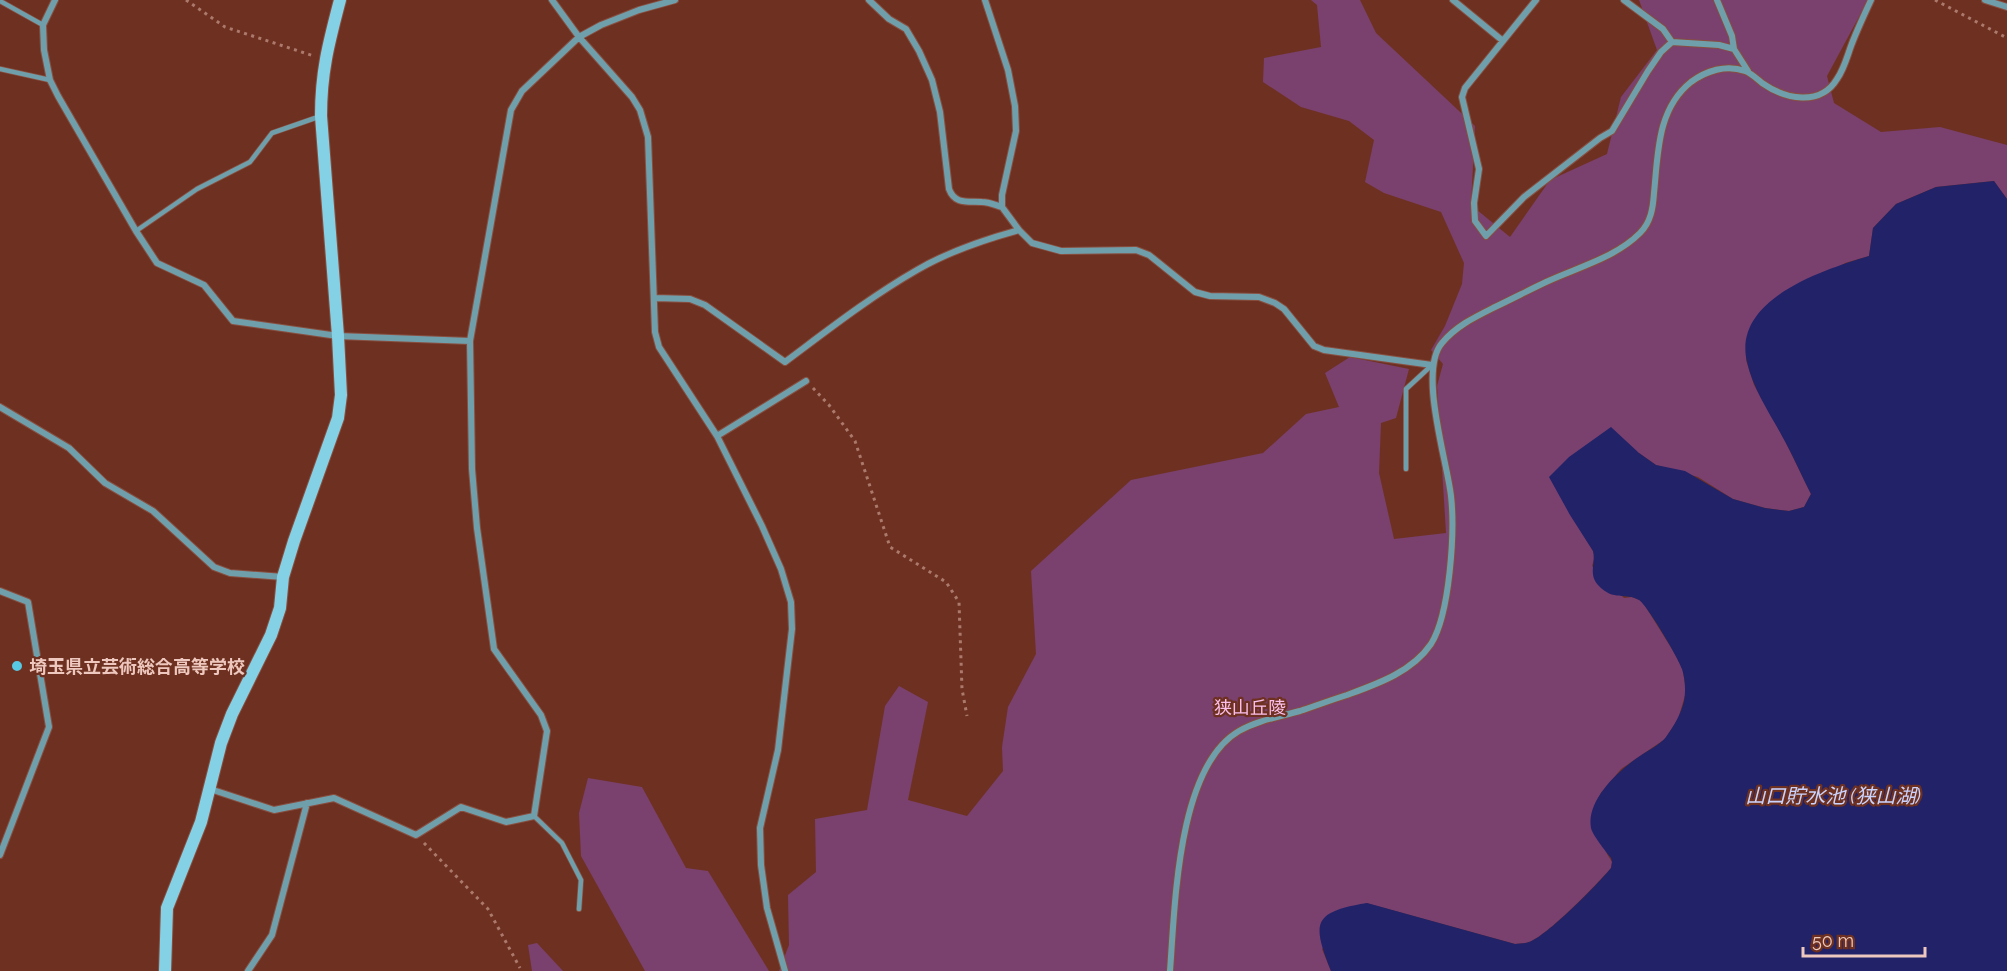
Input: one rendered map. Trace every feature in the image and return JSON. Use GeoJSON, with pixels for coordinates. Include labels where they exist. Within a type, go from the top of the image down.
{"type":"FeatureCollection","features":[{"type":"Feature","properties":{"kind":"street"},"geometry":{"type":"LineString","coordinates":[[55,0],[43,25],[44,50],[50,80],[136,231],[157,263],[204,285],[233,321],[338,336],[470,341]]}},
{"type":"Feature","properties":{"kind":"street"},"geometry":{"type":"LineString","coordinates":[[165,971],[167,908],[201,822],[221,743],[232,714],[271,635],[280,608],[283,577],[338,418],[341,395],[338,336],[321,116],[321,85],[324,59],[340,0]]}},
{"type":"Feature","properties":{"kind":"street"},"geometry":{"type":"LineString","coordinates":[[552,0],[579,37],[632,97],[640,110],[648,137],[655,332],[659,347],[717,436],[781,568],[790,602],[792,629],[778,750],[760,828],[766,908],[784,971]]}},
{"type":"Feature","properties":{"kind":"street"},"geometry":{"type":"LineString","coordinates":[[210,789],[274,810],[334,798],[416,835],[461,807],[506,822],[534,816],[547,731],[541,715],[494,649],[477,528],[472,469],[470,341],[511,110],[522,91],[579,37],[601,25],[675,0]]}},
{"type":"Feature","properties":{"kind":"street"},"geometry":{"type":"LineString","coordinates":[[869,0],[890,19],[906,29],[932,80],[940,112],[949,189],[955,199],[963,202],[986,202],[1002,207],[1032,243],[1061,251],[1136,250],[1149,255],[1195,292],[1210,296],[1259,297],[1275,303],[1284,309],[1314,346],[1324,350],[1432,365]]}},
{"type":"Feature","properties":{"kind":"street"},"geometry":{"type":"LineString","coordinates":[[985,0],[1008,70],[1015,105],[1016,131],[1002,195],[1002,207]]}},
{"type":"Feature","properties":{"kind":"street"},"geometry":{"type":"LineString","coordinates":[[1453,0],[1503,41]]}},
{"type":"Feature","properties":{"kind":"street"},"geometry":{"type":"LineString","coordinates":[[1536,0],[1465,88],[1462,97],[1479,169],[1474,203],[1475,221],[1486,236],[1524,197],[1612,131],[1648,71],[1661,52],[1672,42],[1719,45],[1734,49]]}},
{"type":"Feature","properties":{"kind":"street"},"geometry":{"type":"LineString","coordinates":[[1624,0],[1663,29],[1672,42]]}},
{"type":"Feature","properties":{"kind":"street"},"geometry":{"type":"LineString","coordinates":[[1718,0],[1732,36],[1734,49],[1748,71],[1778,92],[1797,99],[1811,98],[1825,92],[1837,81],[1871,0]]}},
{"type":"Feature","properties":{"kind":"street"},"geometry":{"type":"LineString","coordinates":[[1984,0],[2007,7]]}},
{"type":"Feature","properties":{"kind":"street"},"geometry":{"type":"LineString","coordinates":[[1170,971],[1182,842],[1192,805],[1206,768],[1218,748],[1237,732],[1265,719],[1298,711],[1389,680],[1414,661],[1431,644],[1441,621],[1450,563],[1452,518],[1451,497],[1434,394],[1432,365],[1439,346],[1456,328],[1545,282],[1606,257],[1630,243],[1644,229],[1653,212],[1661,129],[1668,110],[1678,94],[1709,71],[1729,68],[1748,71]]}},
{"type":"Feature","properties":{"kind":"street"},"geometry":{"type":"LineString","coordinates":[[655,298],[690,299],[705,305],[785,362],[877,295],[919,269],[998,235],[1019,230]]}},
{"type":"Feature","properties":{"kind":"street"},"geometry":{"type":"LineString","coordinates":[[717,436],[806,381]]}},
{"type":"Feature","properties":{"kind":"street"},"geometry":{"type":"LineString","coordinates":[[0,407],[69,448],[105,483],[153,511],[214,567],[230,573],[283,577]]}},
{"type":"Feature","properties":{"kind":"street"},"geometry":{"type":"LineString","coordinates":[[0,591],[28,602],[49,727],[0,855]]}},
{"type":"Feature","properties":{"kind":"street"},"geometry":{"type":"LineString","coordinates":[[248,971],[272,935],[307,802]]}},
{"type":"Feature","properties":{"kind":"lane"},"geometry":{"type":"LineString","coordinates":[[0,1],[43,25]]}},
{"type":"Feature","properties":{"kind":"lane"},"geometry":{"type":"LineString","coordinates":[[0,69],[50,80]]}},
{"type":"Feature","properties":{"kind":"lane"},"geometry":{"type":"LineString","coordinates":[[136,231],[197,189],[250,162],[272,133],[321,116]]}},
{"type":"Feature","properties":{"kind":"lane"},"geometry":{"type":"LineString","coordinates":[[1406,470],[1406,389],[1432,365]]}},
{"type":"Feature","properties":{"kind":"lane"},"geometry":{"type":"LineString","coordinates":[[534,816],[562,843],[581,880],[579,909]]}},
{"type":"Feature","properties":{"kind":"path"},"geometry":{"type":"LineString","coordinates":[[186,0],[225,27],[324,59]]}},
{"type":"Feature","properties":{"kind":"path"},"geometry":{"type":"LineString","coordinates":[[1935,0],[2007,38]]}},
{"type":"Feature","properties":{"kind":"path"},"geometry":{"type":"LineString","coordinates":[[806,381],[829,405],[855,441],[890,547],[946,582],[959,603],[962,689],[967,716]]}},
{"type":"Feature","properties":{"kind":"path"},"geometry":{"type":"LineString","coordinates":[[416,835],[488,909],[520,968]]}},
{"type":"Feature","properties":{"kind":"green space","name":"狭山丘陵"},"geometry":{"type":"Polygon","coordinates":[[[1311,0],[1360,0],[1376,33],[1475,126],[1471,205],[1510,237],[1550,180],[1607,154],[1621,97],[1657,50],[1639,0],[1868,0],[1827,76],[1834,103],[1881,132],[1940,127],[2007,145],[2007,199],[1994,181],[1936,187],[1896,204],[1873,228],[1869,256],[1845,263],[1747,336],[1746,360],[1754,385],[1811,494],[1804,507],[1789,511],[1765,508],[1733,499],[1698,477],[1656,465],[1639,453],[1568,510],[1593,551],[1595,556],[1592,566],[1624,598],[1632,597],[1642,601],[1683,670],[1686,692],[1678,719],[1665,739],[1621,769],[1595,804],[1607,854],[1612,862],[1611,868],[1572,909],[1537,938],[1527,943],[1515,944],[1366,903],[1322,949],[1331,971],[779,971],[789,945],[788,895],[816,872],[815,819],[867,810],[885,706],[899,686],[928,702],[908,800],[967,816],[1003,771],[1002,747],[1008,707],[1036,654],[1031,571],[1131,480],[1263,453],[1306,414],[1339,407],[1325,373],[1350,357],[1409,369],[1396,418],[1381,423],[1379,473],[1394,539],[1446,533],[1437,386],[1443,364],[1431,350],[1445,326],[1462,284],[1464,263],[1441,212],[1384,193],[1365,182],[1374,140],[1349,121],[1301,107],[1263,82],[1264,58],[1321,47],[1317,5],[1311,0]]]}},
{"type":"Feature","properties":{"kind":"green space"},"geometry":{"type":"Polygon","coordinates":[[[588,778],[642,787],[686,868],[708,871],[769,971],[645,971],[581,856],[579,813],[588,778]]]}},
{"type":"Feature","properties":{"kind":"green space"},"geometry":{"type":"Polygon","coordinates":[[[537,943],[563,971],[532,971],[528,945],[537,943]]]}},
{"type":"Feature","properties":{"kind":"water","name":"山口貯水池 (狭山湖)"},"geometry":{"type":"Polygon","coordinates":[[[1994,181],[2007,199],[2007,971],[1331,971],[1321,941],[1321,922],[1326,916],[1336,911],[1367,903],[1515,944],[1526,943],[1537,938],[1584,897],[1611,868],[1611,858],[1596,839],[1591,828],[1593,808],[1612,779],[1663,740],[1679,715],[1684,701],[1685,685],[1682,669],[1675,655],[1655,621],[1639,600],[1609,593],[1595,581],[1593,551],[1549,477],[1569,457],[1611,427],[1656,465],[1685,471],[1733,499],[1765,508],[1789,511],[1804,507],[1811,494],[1753,382],[1747,362],[1746,340],[1753,321],[1767,304],[1806,279],[1869,256],[1873,228],[1896,204],[1936,187],[1994,181]]]}},
{"type":"Feature","properties":{"kind":"place","name":"埼玉県立芸術総合高等学校"},"geometry":{"type":"Point","coordinates":[17,666]}}]}
